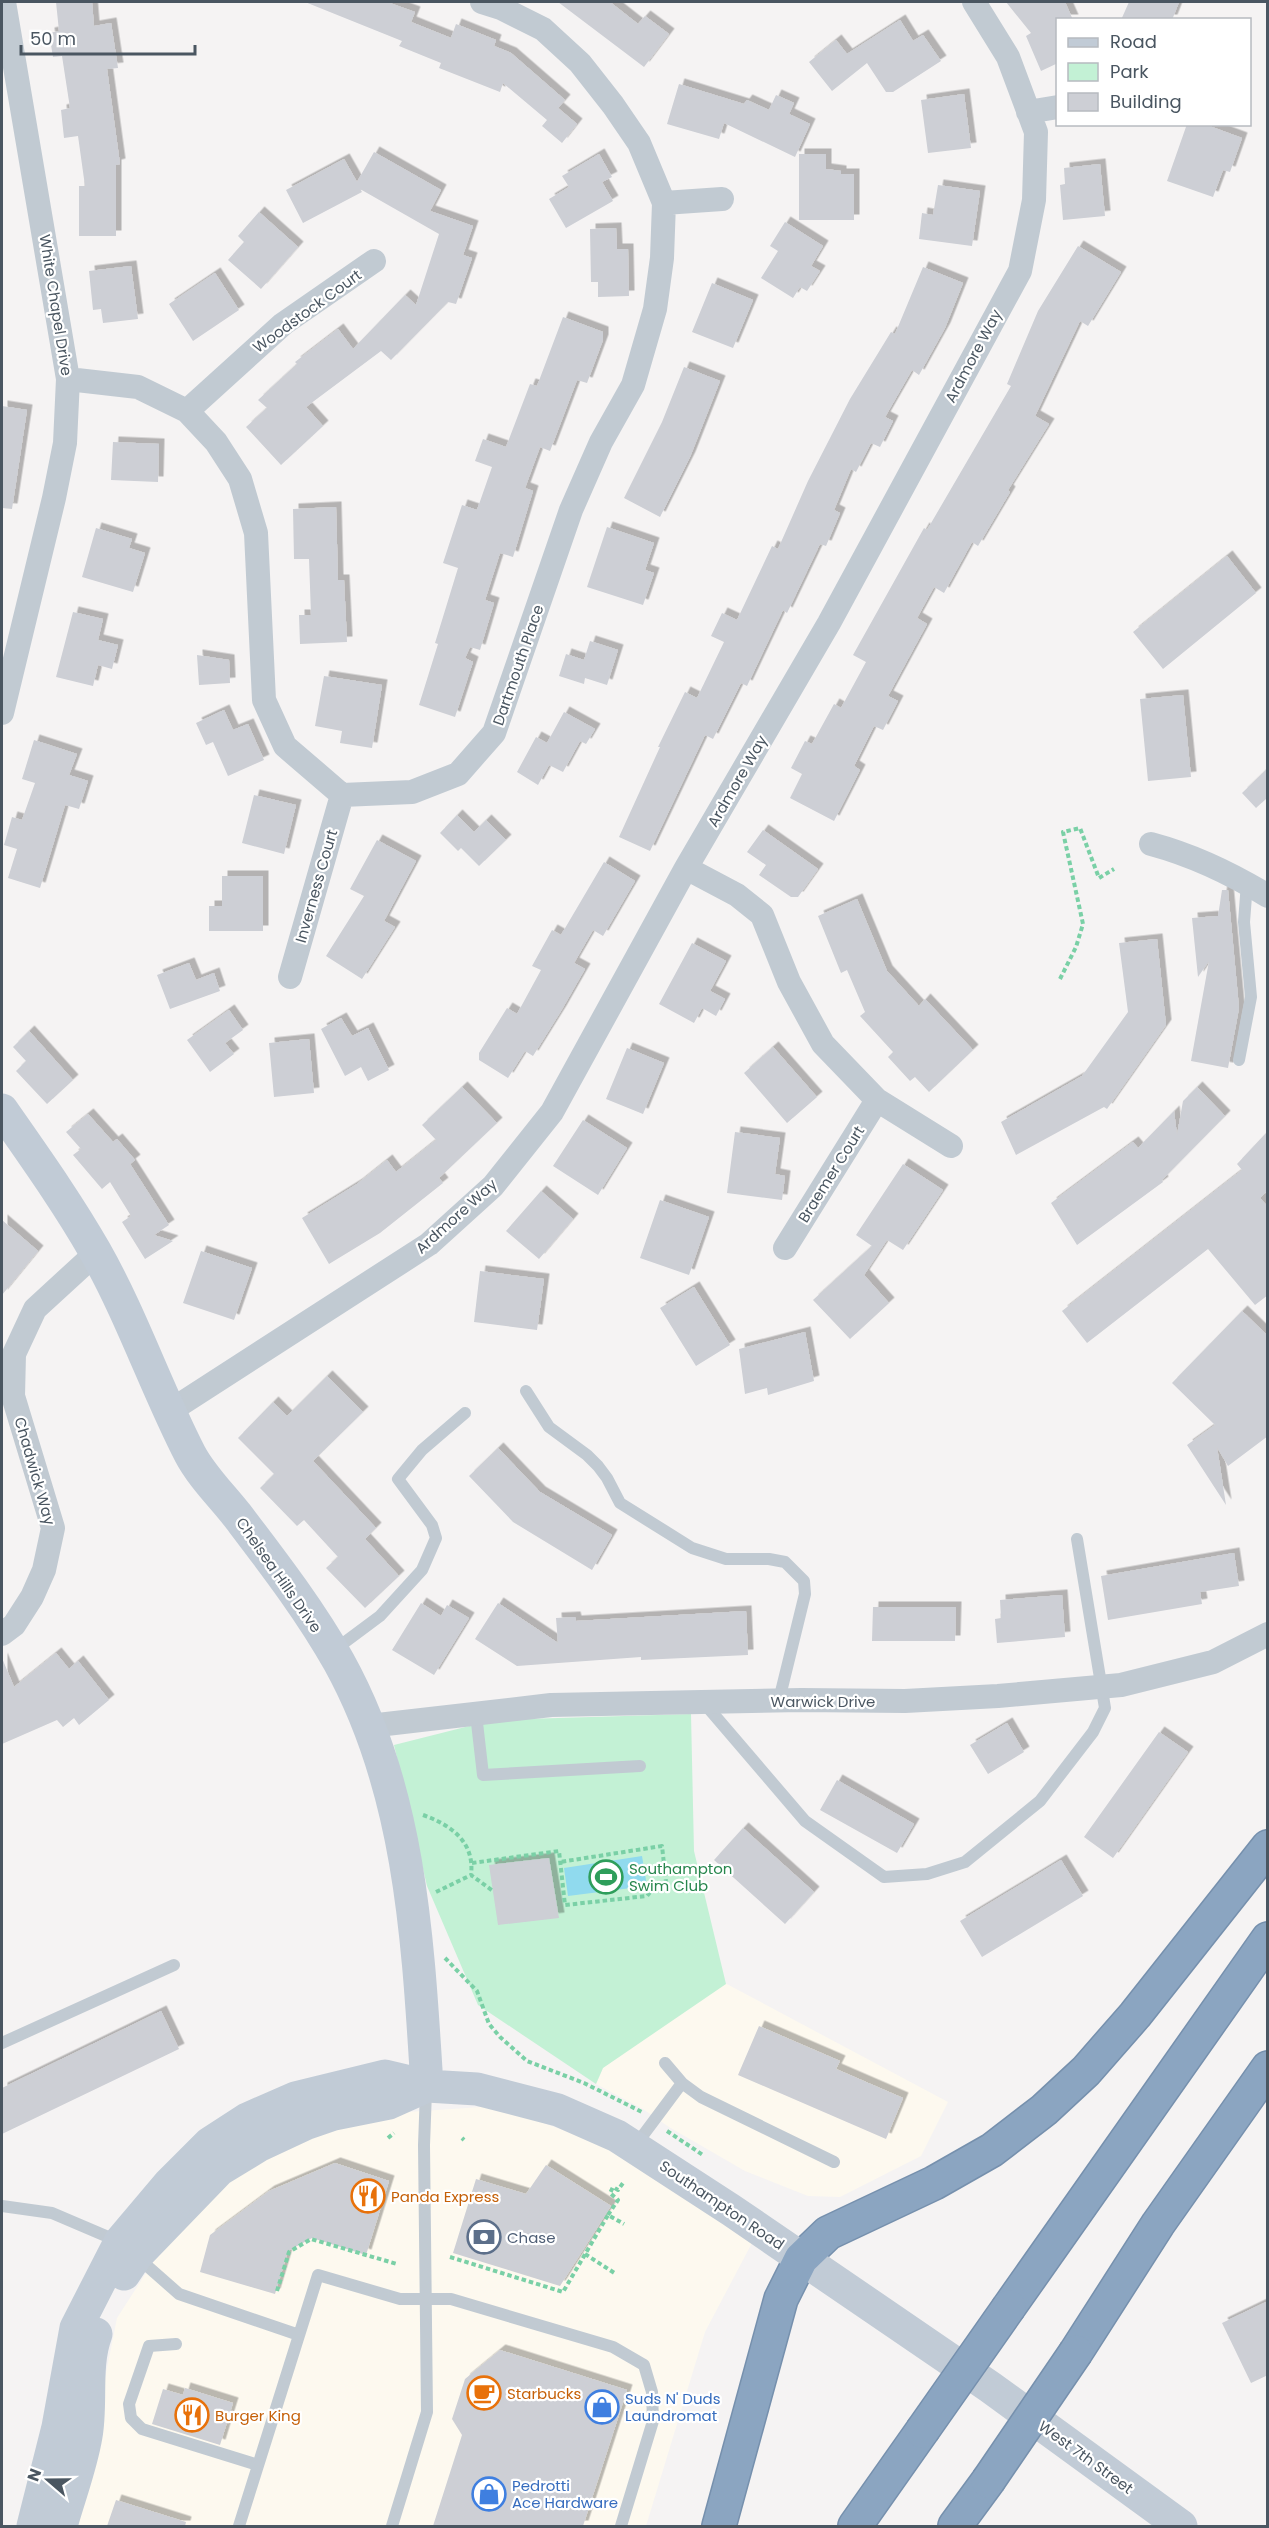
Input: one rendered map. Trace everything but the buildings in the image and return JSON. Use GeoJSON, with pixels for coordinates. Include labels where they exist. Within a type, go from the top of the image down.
{"type":"FeatureCollection","features":[{"type":"Feature","properties":{"kind":"highway"},"geometry":{"type":"LineString","coordinates":[[719,2526],[781,2299],[801,2259],[828,2233],[934,2183],[992,2150],[1044,2110],[1086,2071],[1135,2015],[1268,1847]]}},
{"type":"Feature","properties":{"kind":"highway"},"geometry":{"type":"LineString","coordinates":[[855,2526],[1268,1939]]}},
{"type":"Feature","properties":{"kind":"highway"},"geometry":{"type":"LineString","coordinates":[[955,2526],[1076,2352],[1158,2224],[1268,2068]]}},
{"type":"Feature","properties":{"kind":"street","name":"White Chapel Drive"},"geometry":{"type":"LineString","coordinates":[[2,713],[65,443],[68,379],[4,2]]}},
{"type":"Feature","properties":{"kind":"street","name":"Dartmouth Place"},"geometry":{"type":"LineString","coordinates":[[342,795],[412,792],[449,778],[458,774],[494,733],[571,510],[602,442],[633,385],[655,309],[662,258],[664,203],[639,143],[580,63],[543,29],[501,8],[482,2]]}},
{"type":"Feature","properties":{"kind":"street","name":"Ardmore Way"},"geometry":{"type":"LineString","coordinates":[[170,1411],[429,1244],[493,1186],[552,1112],[686,868],[829,624],[1020,271],[1034,200],[1036,132],[1008,57],[974,2]]}},
{"type":"Feature","properties":{"kind":"street"},"geometry":{"type":"LineString","coordinates":[[1028,112],[1056,107]]}},
{"type":"Feature","properties":{"kind":"street"},"geometry":{"type":"LineString","coordinates":[[664,203],[722,199]]}},
{"type":"Feature","properties":{"kind":"street","name":"Woodstock Court"},"geometry":{"type":"LineString","coordinates":[[187,411],[283,324],[375,261]]}},
{"type":"Feature","properties":{"kind":"street"},"geometry":{"type":"LineString","coordinates":[[68,379],[138,387],[187,411],[216,442],[240,479],[256,533],[264,700],[285,746],[342,795]]}},
{"type":"Feature","properties":{"kind":"street","name":"Inverness Court"},"geometry":{"type":"LineString","coordinates":[[290,977],[342,795]]}},
{"type":"Feature","properties":{"kind":"street"},"geometry":{"type":"LineString","coordinates":[[1151,844],[1174,850],[1247,883],[1268,896]]}},
{"type":"Feature","properties":{"kind":"street"},"geometry":{"type":"LineString","coordinates":[[686,868],[737,895],[762,915],[789,982],[823,1044],[878,1100],[951,1146]]}},
{"type":"Feature","properties":{"kind":"street","name":"Braemer Court"},"geometry":{"type":"LineString","coordinates":[[785,1248],[878,1100]]}},
{"type":"Feature","properties":{"kind":"street","name":"Chelsea Hills Drive"},"geometry":{"type":"LineString","coordinates":[[2,1110],[50,1177],[96,1253],[192,1457],[283,1575],[332,1651],[369,1726],[390,1790],[407,1862],[417,1953],[427,2086]]}},
{"type":"Feature","properties":{"kind":"street","name":"Chadwick Way"},"geometry":{"type":"LineString","coordinates":[[2,1634],[14,1625],[32,1597],[44,1570],[53,1528],[13,1396],[14,1354],[35,1309],[96,1253]]}},
{"type":"Feature","properties":{"kind":"street","name":"Warwick Drive"},"geometry":{"type":"LineString","coordinates":[[369,1726],[551,1705],[779,1700],[905,1701],[998,1696],[1121,1685],[1213,1662],[1268,1634]]}},
{"type":"Feature","properties":{"kind":"street","name":"Southampton Road"},"geometry":{"type":"LineString","coordinates":[[33,2526],[58,2427],[76,2328],[128,2249],[219,2170],[260,2145],[314,2121],[334,2114],[389,2103],[427,2086],[477,2089],[558,2110],[617,2136],[990,2387]]}},
{"type":"Feature","properties":{"kind":"street","name":"Southampton Road"},"geometry":{"type":"LineString","coordinates":[[61,2526],[86,2437],[90,2391],[90,2349],[128,2249]]}},
{"type":"Feature","properties":{"kind":"street","name":"West 7th Street"},"geometry":{"type":"LineString","coordinates":[[990,2387],[1181,2526]]}},
{"type":"Feature","properties":{"kind":"lane"},"geometry":{"type":"LineString","coordinates":[[1239,1060],[1251,997],[1244,922],[1247,883]]}},
{"type":"Feature","properties":{"kind":"lane"},"geometry":{"type":"LineString","coordinates":[[526,1391],[549,1427],[598,1466],[620,1503],[692,1548],[726,1559],[769,1559],[785,1562],[797,1572],[804,1581],[805,1594],[779,1700]]}},
{"type":"Feature","properties":{"kind":"lane"},"geometry":{"type":"LineString","coordinates":[[332,1651],[380,1616],[422,1570],[436,1538],[432,1525],[398,1479],[422,1450],[465,1413]]}},
{"type":"Feature","properties":{"kind":"lane"},"geometry":{"type":"LineString","coordinates":[[704,1702],[805,1821],[884,1877],[927,1874],[965,1862],[1040,1801],[1093,1732],[1105,1708],[1077,1539]]}},
{"type":"Feature","properties":{"kind":"lane"},"geometry":{"type":"LineString","coordinates":[[476,1714],[483,1775],[639,1766]]}},
{"type":"Feature","properties":{"kind":"lane"},"geometry":{"type":"LineString","coordinates":[[2,2043],[174,1965]]}},
{"type":"Feature","properties":{"kind":"lane"},"geometry":{"type":"LineString","coordinates":[[665,2063],[682,2083],[701,2097],[834,2162]]}},
{"type":"Feature","properties":{"kind":"lane"},"geometry":{"type":"LineString","coordinates":[[634,2147],[682,2083]]}},
{"type":"Feature","properties":{"kind":"lane"},"geometry":{"type":"LineString","coordinates":[[392,2526],[427,2412],[424,2137],[427,2086]]}},
{"type":"Feature","properties":{"kind":"lane"},"geometry":{"type":"LineString","coordinates":[[2,2206],[52,2213],[128,2249],[179,2294],[299,2335]]}},
{"type":"Feature","properties":{"kind":"lane"},"geometry":{"type":"LineString","coordinates":[[239,2526],[318,2276],[400,2299],[452,2299],[613,2347],[644,2364],[652,2392],[653,2421],[621,2526]]}},
{"type":"Feature","properties":{"kind":"lane"},"geometry":{"type":"LineString","coordinates":[[176,2344],[149,2346],[129,2404],[131,2418],[142,2428],[258,2465]]}},
{"type":"Feature","properties":{"kind":"path"},"geometry":{"type":"LineString","coordinates":[[1060,979],[1076,947],[1083,924],[1063,832],[1080,828],[1099,878],[1114,869]]}},
{"type":"Feature","properties":{"kind":"path"},"geometry":{"type":"LineString","coordinates":[[422,1825],[419,1814],[441,1821],[460,1836],[472,1863],[471,1875]]}},
{"type":"Feature","properties":{"kind":"path"},"geometry":{"type":"LineString","coordinates":[[472,1863],[559,1851],[560,1862],[565,1905],[647,1896],[656,1885],[666,1882],[662,1846],[560,1862]]}},
{"type":"Feature","properties":{"kind":"path"},"geometry":{"type":"LineString","coordinates":[[471,1875],[493,1891]]}},
{"type":"Feature","properties":{"kind":"path"},"geometry":{"type":"LineString","coordinates":[[435,1892],[471,1875]]}},
{"type":"Feature","properties":{"kind":"path"},"geometry":{"type":"LineString","coordinates":[[434,1885],[437,1903]]}},
{"type":"Feature","properties":{"kind":"path"},"geometry":{"type":"LineString","coordinates":[[444,1948],[446,1959],[477,1991],[489,2024],[527,2061],[608,2093],[654,2120],[703,2156]]}},
{"type":"Feature","properties":{"kind":"path"},"geometry":{"type":"LineString","coordinates":[[388,2138],[394,2133]]}},
{"type":"Feature","properties":{"kind":"path"},"geometry":{"type":"LineString","coordinates":[[450,2257],[563,2292],[618,2200],[610,2193],[614,2187],[618,2190],[623,2183]]}},
{"type":"Feature","properties":{"kind":"path"},"geometry":{"type":"LineString","coordinates":[[608,2215],[624,2224]]}},
{"type":"Feature","properties":{"kind":"path"},"geometry":{"type":"LineString","coordinates":[[277,2291],[289,2252],[311,2239],[397,2264]]}},
{"type":"Feature","properties":{"kind":"path"},"geometry":{"type":"LineString","coordinates":[[585,2254],[616,2274]]}},
{"type":"Feature","properties":{"kind":"shaded area"},"geometry":{"type":"Polygon","coordinates":[[[723,1982],[948,2102],[921,2156],[840,2197],[808,2196],[745,2171],[669,2127],[643,2109],[596,2084],[603,2068],[723,1982]]]}},
{"type":"Feature","properties":{"kind":"shaded area"},"geometry":{"type":"Polygon","coordinates":[[[496,2106],[610,2147],[753,2241],[705,2332],[646,2526],[72,2526],[117,2318],[168,2239],[219,2188],[283,2144],[393,2113],[496,2106]]]}},
{"type":"Feature","properties":{"kind":"green space"},"geometry":{"type":"Polygon","coordinates":[[[691,1714],[694,1851],[726,1984],[603,2068],[596,2084],[478,2005],[427,1886],[394,1745],[493,1720],[691,1714]]]}},
{"type":"Feature","properties":{"kind":"water","name":"Southampton Swim Club"},"geometry":{"type":"Polygon","coordinates":[[[642,1856],[647,1886],[568,1896],[564,1868],[642,1856]]]}},
{"type":"Feature","properties":{"kind":"place","name":"Southampton Swim Club"},"geometry":{"type":"Point","coordinates":[606,1877]}},
{"type":"Feature","properties":{"kind":"place","name":"Panda Express"},"geometry":{"type":"Point","coordinates":[368,2196]}},
{"type":"Feature","properties":{"kind":"place","name":"Chase"},"geometry":{"type":"Point","coordinates":[484,2237]}},
{"type":"Feature","properties":{"kind":"place","name":"Starbucks"},"geometry":{"type":"Point","coordinates":[484,2393]}},
{"type":"Feature","properties":{"kind":"place","name":"Suds N' Duds Laundromat"},"geometry":{"type":"Point","coordinates":[602,2407]}},
{"type":"Feature","properties":{"kind":"place","name":"Burger King"},"geometry":{"type":"Point","coordinates":[192,2415]}},
{"type":"Feature","properties":{"kind":"place","name":"Pedrotti Ace Hardware"},"geometry":{"type":"Point","coordinates":[489,2494]}}]}
